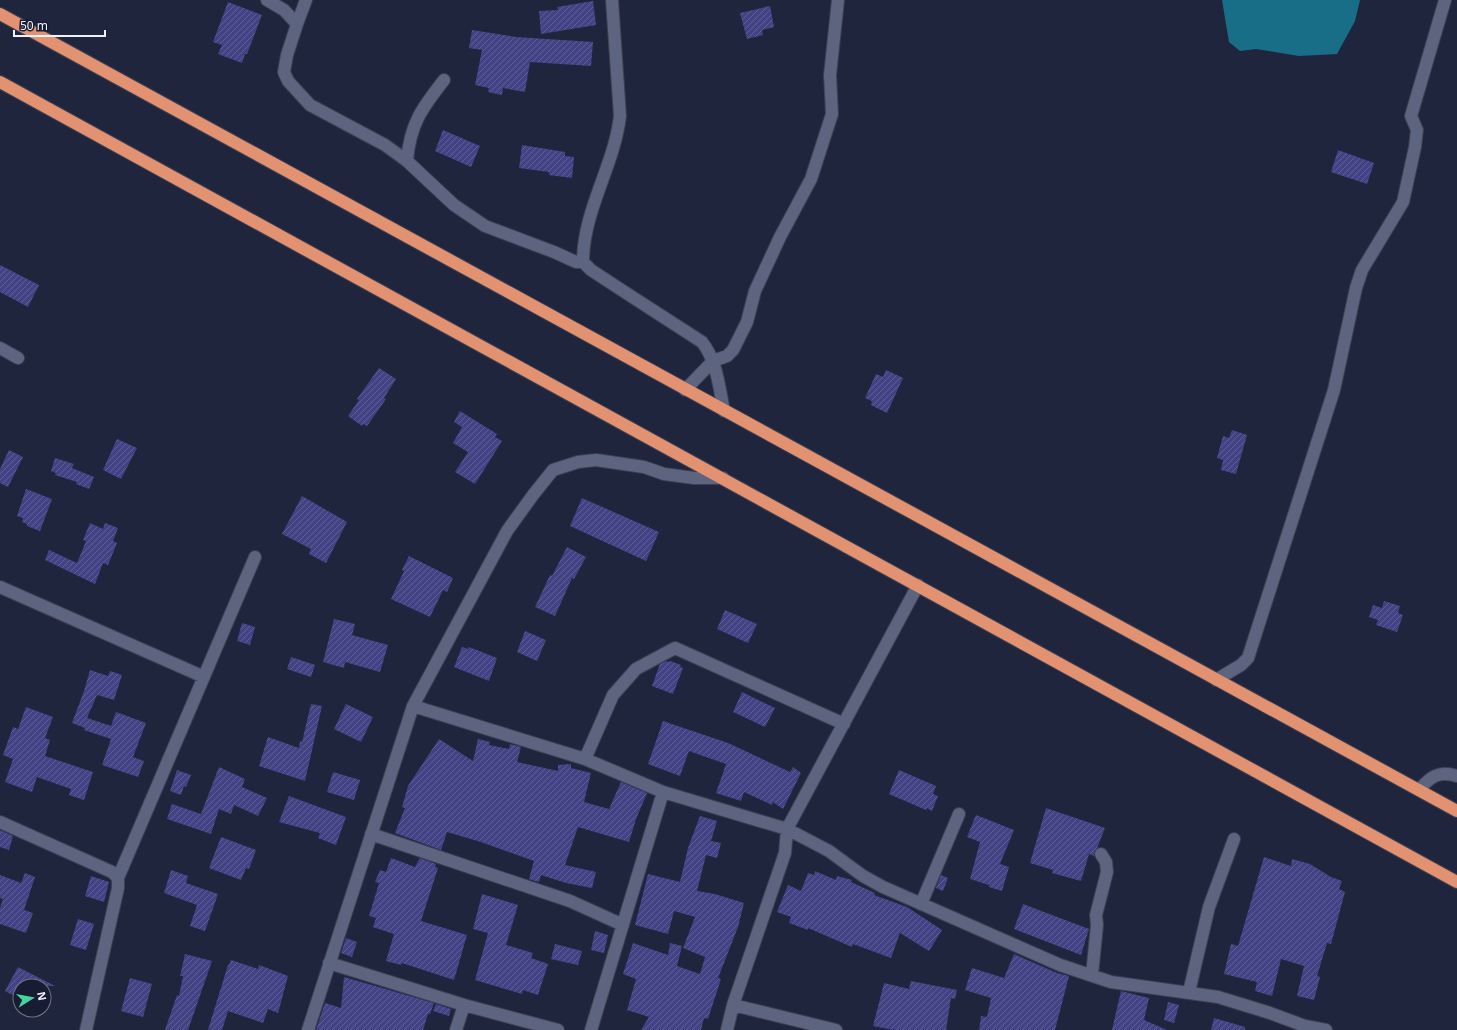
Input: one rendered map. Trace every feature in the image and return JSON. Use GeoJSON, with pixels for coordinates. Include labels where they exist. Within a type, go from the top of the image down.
{"type":"FeatureCollection","features":[{"type":"Feature","properties":{"kind":"highway"},"geometry":{"type":"LineString","coordinates":[[0,14],[1457,811]]}},
{"type":"Feature","properties":{"kind":"highway"},"geometry":{"type":"LineString","coordinates":[[0,82],[1457,882]]}},
{"type":"Feature","properties":{"kind":"street"},"geometry":{"type":"LineString","coordinates":[[267,0],[284,10],[297,24]]}},
{"type":"Feature","properties":{"kind":"street"},"geometry":{"type":"LineString","coordinates":[[306,0],[287,55],[284,72],[288,81],[310,105],[385,145],[408,161],[454,204],[485,226],[554,252],[576,262],[583,262],[591,270],[620,290],[702,342],[713,361],[724,411]]}},
{"type":"Feature","properties":{"kind":"street"},"geometry":{"type":"LineString","coordinates":[[583,262],[583,247],[589,216],[612,156],[618,134],[620,116],[612,0]]}},
{"type":"Feature","properties":{"kind":"street"},"geometry":{"type":"LineString","coordinates":[[685,390],[713,361],[727,356],[733,350],[747,322],[755,291],[780,238],[811,179],[832,114],[830,75],[838,0]]}},
{"type":"Feature","properties":{"kind":"street"},"geometry":{"type":"LineString","coordinates":[[1216,680],[1241,666],[1248,658],[1334,390],[1356,288],[1362,270],[1403,202],[1416,136],[1416,130],[1411,116],[1445,0]]}},
{"type":"Feature","properties":{"kind":"street"},"geometry":{"type":"LineString","coordinates":[[408,161],[409,146],[421,110],[444,80]]}},
{"type":"Feature","properties":{"kind":"street"},"geometry":{"type":"LineString","coordinates":[[0,348],[18,358]]}},
{"type":"Feature","properties":{"kind":"street"},"geometry":{"type":"LineString","coordinates":[[308,1030],[413,706],[507,530],[553,470],[578,462],[596,460],[644,467],[664,474],[694,478],[723,478]]}},
{"type":"Feature","properties":{"kind":"street"},"geometry":{"type":"LineString","coordinates":[[86,1030],[118,888],[118,878],[255,557]]}},
{"type":"Feature","properties":{"kind":"street"},"geometry":{"type":"LineString","coordinates":[[727,1030],[733,1005],[785,853],[787,829],[918,585]]}},
{"type":"Feature","properties":{"kind":"street"},"geometry":{"type":"LineString","coordinates":[[0,587],[204,677]]}},
{"type":"Feature","properties":{"kind":"street"},"geometry":{"type":"LineString","coordinates":[[585,759],[613,695],[636,669],[674,648],[844,724]]}},
{"type":"Feature","properties":{"kind":"street"},"geometry":{"type":"LineString","coordinates":[[413,706],[585,759],[663,792],[787,829],[829,851],[863,876],[921,904],[1060,965],[1092,974],[1111,982],[1218,997],[1270,1013],[1304,1028],[1326,1030]]}},
{"type":"Feature","properties":{"kind":"street"},"geometry":{"type":"LineString","coordinates":[[1419,790],[1429,778],[1436,774],[1450,774],[1457,776]]}},
{"type":"Feature","properties":{"kind":"street"},"geometry":{"type":"LineString","coordinates":[[591,1030],[663,792]]}},
{"type":"Feature","properties":{"kind":"street"},"geometry":{"type":"LineString","coordinates":[[921,904],[959,814]]}},
{"type":"Feature","properties":{"kind":"street"},"geometry":{"type":"LineString","coordinates":[[0,822],[112,872],[118,878]]}},
{"type":"Feature","properties":{"kind":"street"},"geometry":{"type":"LineString","coordinates":[[371,834],[570,901],[623,925]]}},
{"type":"Feature","properties":{"kind":"street"},"geometry":{"type":"LineString","coordinates":[[1189,992],[1209,907],[1234,840]]}},
{"type":"Feature","properties":{"kind":"street"},"geometry":{"type":"LineString","coordinates":[[1092,974],[1097,925],[1096,915],[1107,872],[1106,862],[1101,854]]}},
{"type":"Feature","properties":{"kind":"street"},"geometry":{"type":"LineString","coordinates":[[329,963],[464,1005],[558,1030]]}},
{"type":"Feature","properties":{"kind":"street"},"geometry":{"type":"LineString","coordinates":[[456,1030],[464,1005]]}},
{"type":"Feature","properties":{"kind":"street"},"geometry":{"type":"LineString","coordinates":[[733,1005],[836,1030]]}},
{"type":"Feature","properties":{"kind":"water"},"geometry":{"type":"Polygon","coordinates":[[[1222,0],[1360,0],[1355,21],[1337,54],[1299,56],[1256,49],[1240,51],[1229,42],[1222,0]]]}},
{"type":"Feature","properties":{"kind":"building"},"geometry":{"type":"Polygon","coordinates":[[[593,1],[596,25],[541,34],[539,11],[558,10],[557,7],[593,1]]]}},
{"type":"Feature","properties":{"kind":"building"},"geometry":{"type":"Polygon","coordinates":[[[228,2],[262,15],[242,63],[218,54],[222,45],[213,42],[228,2]]]}},
{"type":"Feature","properties":{"kind":"building"},"geometry":{"type":"Polygon","coordinates":[[[770,6],[774,27],[762,30],[763,35],[747,39],[740,13],[770,6]]]}},
{"type":"Feature","properties":{"kind":"building"},"geometry":{"type":"Polygon","coordinates":[[[472,30],[516,37],[593,42],[591,66],[530,62],[525,92],[503,88],[502,95],[488,92],[489,88],[475,85],[482,50],[469,48],[472,30]]]}},
{"type":"Feature","properties":{"kind":"building"},"geometry":{"type":"Polygon","coordinates":[[[443,130],[480,146],[471,167],[435,151],[443,130]]]}},
{"type":"Feature","properties":{"kind":"building"},"geometry":{"type":"Polygon","coordinates":[[[522,145],[565,152],[565,156],[574,157],[572,178],[549,175],[549,172],[519,168],[522,145]]]}},
{"type":"Feature","properties":{"kind":"building"},"geometry":{"type":"Polygon","coordinates":[[[1338,150],[1374,163],[1367,184],[1331,172],[1338,150]]]}},
{"type":"Feature","properties":{"kind":"building"},"geometry":{"type":"Polygon","coordinates":[[[0,265],[39,285],[28,307],[0,292],[0,265]]]}},
{"type":"Feature","properties":{"kind":"building"},"geometry":{"type":"Polygon","coordinates":[[[379,368],[396,379],[384,398],[386,399],[367,426],[363,424],[362,426],[348,416],[359,400],[357,399],[379,368]]]}},
{"type":"Feature","properties":{"kind":"building"},"geometry":{"type":"Polygon","coordinates":[[[886,370],[903,378],[887,413],[871,405],[872,401],[865,398],[876,374],[883,377],[886,370]]]}},
{"type":"Feature","properties":{"kind":"building"},"geometry":{"type":"Polygon","coordinates":[[[460,411],[497,434],[495,437],[502,441],[475,484],[455,472],[468,452],[453,443],[462,427],[454,422],[460,411]]]}},
{"type":"Feature","properties":{"kind":"building"},"geometry":{"type":"Polygon","coordinates":[[[1232,430],[1247,435],[1236,474],[1221,470],[1223,460],[1217,458],[1223,436],[1229,438],[1232,430]]]}},
{"type":"Feature","properties":{"kind":"building"},"geometry":{"type":"Polygon","coordinates":[[[117,439],[137,448],[121,479],[103,470],[117,439]]]}},
{"type":"Feature","properties":{"kind":"building"},"geometry":{"type":"Polygon","coordinates":[[[9,450],[23,457],[8,487],[0,483],[0,469],[9,450]]]}},
{"type":"Feature","properties":{"kind":"building"},"geometry":{"type":"Polygon","coordinates":[[[55,458],[74,464],[72,468],[94,477],[89,489],[76,484],[77,482],[55,475],[56,473],[51,471],[55,458]]]}},
{"type":"Feature","properties":{"kind":"building"},"geometry":{"type":"Polygon","coordinates":[[[26,489],[52,499],[40,531],[27,526],[27,524],[22,522],[23,518],[17,516],[26,489]]]}},
{"type":"Feature","properties":{"kind":"building"},"geometry":{"type":"Polygon","coordinates":[[[302,496],[347,522],[326,563],[309,554],[311,549],[282,534],[302,496]]]}},
{"type":"Feature","properties":{"kind":"building"},"geometry":{"type":"Polygon","coordinates":[[[582,498],[659,532],[646,561],[570,526],[582,498]]]}},
{"type":"Feature","properties":{"kind":"building"},"geometry":{"type":"Polygon","coordinates":[[[90,523],[103,529],[105,523],[118,528],[113,541],[117,543],[108,565],[103,563],[95,584],[45,560],[49,550],[77,563],[86,541],[83,540],[90,523]]]}},
{"type":"Feature","properties":{"kind":"building"},"geometry":{"type":"Polygon","coordinates":[[[567,547],[586,557],[574,579],[572,578],[555,616],[535,607],[550,575],[552,576],[567,547]]]}},
{"type":"Feature","properties":{"kind":"building"},"geometry":{"type":"Polygon","coordinates":[[[409,556],[453,578],[447,592],[443,590],[430,617],[391,599],[409,556]]]}},
{"type":"Feature","properties":{"kind":"building"},"geometry":{"type":"Polygon","coordinates":[[[1384,601],[1400,606],[1398,613],[1403,615],[1397,632],[1376,625],[1378,620],[1369,617],[1373,605],[1382,608],[1384,601]]]}},
{"type":"Feature","properties":{"kind":"building"},"geometry":{"type":"Polygon","coordinates":[[[725,610],[757,624],[748,643],[717,629],[725,610]]]}},
{"type":"Feature","properties":{"kind":"building"},"geometry":{"type":"Polygon","coordinates":[[[334,619],[355,624],[352,635],[388,645],[380,672],[345,662],[344,668],[323,662],[334,619]]]}},
{"type":"Feature","properties":{"kind":"building"},"geometry":{"type":"Polygon","coordinates":[[[242,623],[255,627],[250,645],[237,641],[242,623]]]}},
{"type":"Feature","properties":{"kind":"building"},"geometry":{"type":"Polygon","coordinates":[[[525,631],[546,640],[537,661],[517,652],[525,631]]]}},
{"type":"Feature","properties":{"kind":"building"},"geometry":{"type":"Polygon","coordinates":[[[462,647],[468,649],[469,647],[497,658],[489,681],[454,667],[462,647]]]}},
{"type":"Feature","properties":{"kind":"building"},"geometry":{"type":"Polygon","coordinates":[[[291,657],[315,665],[311,677],[287,669],[291,657]]]}},
{"type":"Feature","properties":{"kind":"building"},"geometry":{"type":"Polygon","coordinates":[[[666,661],[681,665],[680,667],[683,668],[673,694],[652,686],[660,664],[666,661]]]}},
{"type":"Feature","properties":{"kind":"building"},"geometry":{"type":"Polygon","coordinates":[[[90,670],[108,676],[110,671],[122,675],[114,700],[97,695],[87,718],[111,726],[116,712],[146,723],[133,757],[144,761],[138,777],[102,765],[111,739],[84,730],[85,728],[72,723],[90,670]]]}},
{"type":"Feature","properties":{"kind":"building"},"geometry":{"type":"Polygon","coordinates":[[[742,692],[775,708],[765,727],[733,712],[742,692]]]}},
{"type":"Feature","properties":{"kind":"building"},"geometry":{"type":"Polygon","coordinates":[[[311,704],[322,706],[305,781],[259,766],[268,737],[299,748],[300,741],[302,742],[311,704]]]}},
{"type":"Feature","properties":{"kind":"building"},"geometry":{"type":"Polygon","coordinates":[[[346,704],[373,717],[361,742],[334,729],[346,704]]]}},
{"type":"Feature","properties":{"kind":"building"},"geometry":{"type":"Polygon","coordinates":[[[26,707],[53,717],[45,738],[50,740],[45,756],[93,772],[84,800],[69,795],[71,789],[37,777],[32,792],[5,782],[13,759],[3,755],[13,727],[18,729],[26,707]]]}},
{"type":"Feature","properties":{"kind":"building"},"geometry":{"type":"Polygon","coordinates":[[[663,721],[728,743],[790,772],[793,767],[801,773],[783,809],[773,802],[772,805],[744,792],[741,801],[716,793],[726,764],[689,751],[680,776],[648,764],[663,721]]]}},
{"type":"Feature","properties":{"kind":"building"},"geometry":{"type":"Polygon","coordinates":[[[439,739],[473,761],[478,739],[490,742],[489,745],[509,749],[510,744],[521,747],[517,762],[558,771],[558,765],[571,764],[571,768],[591,773],[584,802],[609,809],[621,782],[647,793],[636,819],[629,842],[578,827],[565,865],[596,872],[592,888],[566,883],[541,875],[539,882],[529,879],[534,861],[481,842],[447,832],[441,850],[395,833],[405,808],[402,807],[408,786],[439,739]]]}},
{"type":"Feature","properties":{"kind":"building"},"geometry":{"type":"Polygon","coordinates":[[[219,767],[245,779],[242,787],[267,798],[258,816],[234,805],[231,814],[219,809],[211,834],[167,819],[172,804],[201,814],[219,767]]]}},
{"type":"Feature","properties":{"kind":"building"},"geometry":{"type":"Polygon","coordinates":[[[177,770],[191,775],[186,787],[184,786],[181,795],[170,791],[177,770]]]}},
{"type":"Feature","properties":{"kind":"building"},"geometry":{"type":"Polygon","coordinates":[[[899,770],[936,786],[933,794],[938,796],[932,811],[927,808],[926,810],[889,794],[899,770]]]}},
{"type":"Feature","properties":{"kind":"building"},"geometry":{"type":"Polygon","coordinates":[[[333,772],[360,780],[354,800],[327,792],[333,772]]]}},
{"type":"Feature","properties":{"kind":"building"},"geometry":{"type":"Polygon","coordinates":[[[289,796],[346,817],[336,845],[318,838],[320,833],[279,822],[289,796]]]}},
{"type":"Feature","properties":{"kind":"building"},"geometry":{"type":"Polygon","coordinates":[[[1046,808],[1105,828],[1094,856],[1089,854],[1081,881],[1052,873],[1053,870],[1030,863],[1046,808]]]}},
{"type":"Feature","properties":{"kind":"building"},"geometry":{"type":"Polygon","coordinates":[[[976,815],[1014,830],[1000,864],[1009,867],[1002,891],[970,879],[980,842],[967,837],[976,815]]]}},
{"type":"Feature","properties":{"kind":"building"},"geometry":{"type":"Polygon","coordinates":[[[700,816],[717,821],[711,841],[721,843],[717,858],[706,855],[697,891],[715,894],[744,903],[738,927],[718,978],[721,979],[708,1019],[704,1018],[701,1030],[641,1030],[649,1017],[627,1010],[636,979],[623,974],[633,943],[668,955],[670,943],[682,946],[677,966],[700,974],[705,957],[683,948],[695,917],[674,911],[668,934],[635,925],[648,874],[680,882],[688,848],[700,816]]]}},
{"type":"Feature","properties":{"kind":"building"},"geometry":{"type":"Polygon","coordinates":[[[0,830],[13,836],[9,850],[0,847],[0,830]]]}},
{"type":"Feature","properties":{"kind":"building"},"geometry":{"type":"Polygon","coordinates":[[[221,837],[256,850],[249,869],[246,868],[241,880],[209,868],[221,837]]]}},
{"type":"Feature","properties":{"kind":"building"},"geometry":{"type":"Polygon","coordinates":[[[1264,857],[1291,866],[1292,859],[1310,864],[1331,877],[1342,881],[1339,889],[1345,892],[1331,944],[1327,943],[1317,976],[1320,977],[1314,1000],[1297,996],[1304,966],[1281,959],[1272,996],[1255,991],[1257,982],[1224,974],[1231,944],[1238,946],[1264,857]]]}},
{"type":"Feature","properties":{"kind":"building"},"geometry":{"type":"Polygon","coordinates":[[[391,858],[415,867],[420,858],[436,864],[435,867],[438,868],[421,921],[467,935],[454,980],[402,963],[401,965],[386,961],[394,934],[373,927],[376,918],[369,916],[379,883],[375,882],[380,870],[386,872],[391,858]]]}},
{"type":"Feature","properties":{"kind":"building"},"geometry":{"type":"Polygon","coordinates":[[[171,870],[188,876],[186,883],[218,894],[205,931],[190,926],[197,905],[164,893],[171,870]]]}},
{"type":"Feature","properties":{"kind":"building"},"geometry":{"type":"Polygon","coordinates":[[[815,871],[836,880],[837,876],[852,880],[851,882],[875,893],[874,895],[907,907],[942,930],[929,951],[900,933],[891,958],[853,944],[852,947],[808,928],[808,930],[789,923],[791,917],[777,912],[788,885],[801,891],[808,873],[814,875],[815,871]]]}},
{"type":"Feature","properties":{"kind":"building"},"geometry":{"type":"Polygon","coordinates":[[[25,873],[35,877],[24,910],[33,913],[26,933],[0,924],[0,908],[3,899],[0,898],[0,875],[21,883],[25,873]]]}},
{"type":"Feature","properties":{"kind":"building"},"geometry":{"type":"Polygon","coordinates":[[[941,875],[948,878],[943,891],[936,888],[941,875]]]}},
{"type":"Feature","properties":{"kind":"building"},"geometry":{"type":"Polygon","coordinates":[[[91,876],[109,882],[104,902],[85,896],[91,876]]]}},
{"type":"Feature","properties":{"kind":"building"},"geometry":{"type":"Polygon","coordinates":[[[482,894],[518,905],[506,945],[533,953],[531,958],[548,964],[538,995],[523,990],[522,994],[475,980],[488,933],[473,929],[482,894]]]}},
{"type":"Feature","properties":{"kind":"building"},"geometry":{"type":"Polygon","coordinates":[[[1023,904],[1089,929],[1081,955],[1014,929],[1023,904]]]}},
{"type":"Feature","properties":{"kind":"building"},"geometry":{"type":"Polygon","coordinates":[[[78,919],[94,924],[86,950],[70,945],[78,919]]]}},
{"type":"Feature","properties":{"kind":"building"},"geometry":{"type":"Polygon","coordinates":[[[595,931],[608,935],[604,953],[591,950],[595,931]]]}},
{"type":"Feature","properties":{"kind":"building"},"geometry":{"type":"Polygon","coordinates":[[[346,938],[357,942],[352,957],[341,953],[346,938]]]}},
{"type":"Feature","properties":{"kind":"building"},"geometry":{"type":"Polygon","coordinates":[[[555,944],[582,951],[578,965],[551,959],[555,944]]]}},
{"type":"Feature","properties":{"kind":"building"},"geometry":{"type":"Polygon","coordinates":[[[185,954],[212,961],[188,1030],[165,1030],[177,995],[179,996],[183,976],[180,976],[185,954]]]}},
{"type":"Feature","properties":{"kind":"building"},"geometry":{"type":"Polygon","coordinates":[[[1014,954],[1057,973],[1069,976],[1055,1030],[979,1030],[981,1016],[987,1017],[991,998],[965,990],[972,968],[1004,978],[1014,954]]]}},
{"type":"Feature","properties":{"kind":"building"},"geometry":{"type":"Polygon","coordinates":[[[231,960],[258,969],[259,965],[288,976],[278,1013],[268,1009],[263,1023],[228,1011],[222,1030],[208,1030],[228,965],[231,960]]]}},
{"type":"Feature","properties":{"kind":"building"},"geometry":{"type":"Polygon","coordinates":[[[18,967],[39,978],[12,978],[18,967]]]}},
{"type":"Feature","properties":{"kind":"building"},"geometry":{"type":"Polygon","coordinates":[[[344,977],[434,1003],[430,1014],[428,1014],[423,1030],[316,1030],[325,1003],[341,1008],[344,977]]]}},
{"type":"Feature","properties":{"kind":"building"},"geometry":{"type":"Polygon","coordinates":[[[12,978],[12,995],[5,991],[12,978]]]}},
{"type":"Feature","properties":{"kind":"building"},"geometry":{"type":"Polygon","coordinates":[[[130,978],[152,984],[143,1017],[121,1011],[130,978]]]}},
{"type":"Feature","properties":{"kind":"building"},"geometry":{"type":"Polygon","coordinates":[[[911,981],[957,990],[955,999],[951,998],[946,1030],[894,1030],[873,1026],[884,983],[909,989],[911,981]]]}},
{"type":"Feature","properties":{"kind":"building"},"geometry":{"type":"Polygon","coordinates":[[[1121,991],[1149,998],[1144,1020],[1167,1030],[1112,1030],[1121,991]]]}},
{"type":"Feature","properties":{"kind":"building"},"geometry":{"type":"Polygon","coordinates":[[[1168,1002],[1179,1005],[1174,1023],[1164,1020],[1168,1002]]]}},
{"type":"Feature","properties":{"kind":"building"},"geometry":{"type":"Polygon","coordinates":[[[436,1004],[451,1009],[449,1016],[433,1011],[436,1004]]]}},
{"type":"Feature","properties":{"kind":"building"},"geometry":{"type":"Polygon","coordinates":[[[1214,1018],[1245,1027],[1245,1030],[1211,1030],[1214,1018]]]}}]}
